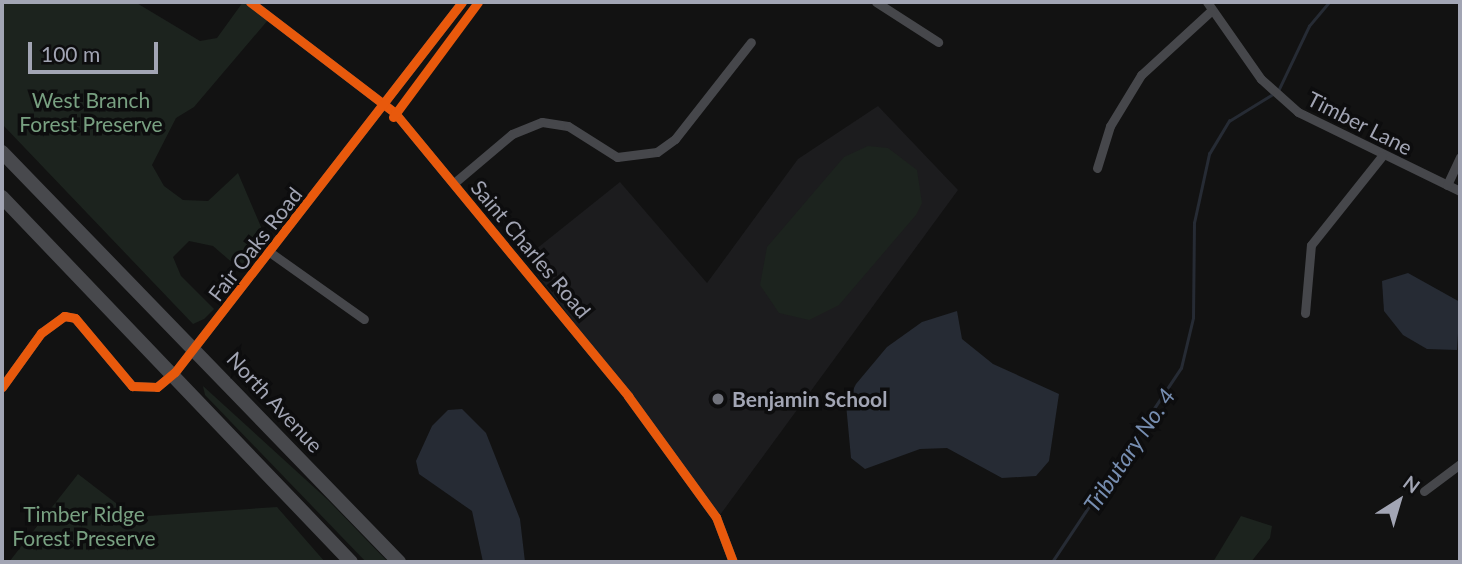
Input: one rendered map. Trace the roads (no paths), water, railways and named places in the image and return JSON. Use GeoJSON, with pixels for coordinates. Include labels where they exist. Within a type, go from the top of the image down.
{"type":"FeatureCollection","features":[{"type":"Feature","properties":{"kind":"main road","name":"North Avenue"},"geometry":{"type":"LineString","coordinates":[[2,152],[195,347],[399,562]]}},
{"type":"Feature","properties":{"kind":"main road"},"geometry":{"type":"LineString","coordinates":[[2,197],[175,372],[351,562]]}},
{"type":"Feature","properties":{"kind":"street","name":"Saint Charles Road"},"geometry":{"type":"LineString","coordinates":[[250,2],[386,103],[628,396],[716,517],[733,562]]}},
{"type":"Feature","properties":{"kind":"street","name":"Fair Oaks Road"},"geometry":{"type":"LineString","coordinates":[[175,372],[271,253],[462,2]]}},
{"type":"Feature","properties":{"kind":"street"},"geometry":{"type":"LineString","coordinates":[[876,2],[938,42]]}},
{"type":"Feature","properties":{"kind":"street"},"geometry":{"type":"LineString","coordinates":[[1097,168],[1110,126],[1141,75],[1210,6]]}},
{"type":"Feature","properties":{"kind":"street","name":"Timber Lane"},"geometry":{"type":"LineString","coordinates":[[1210,6],[1276,94],[1312,121],[1460,191]]}},
{"type":"Feature","properties":{"kind":"street"},"geometry":{"type":"LineString","coordinates":[[454,183],[512,134],[542,122],[568,126],[618,157],[657,152],[675,139],[751,42]]}},
{"type":"Feature","properties":{"kind":"street"},"geometry":{"type":"LineString","coordinates":[[1305,313],[1311,245],[1382,156]]}},
{"type":"Feature","properties":{"kind":"street"},"geometry":{"type":"LineString","coordinates":[[1447,185],[1460,157]]}},
{"type":"Feature","properties":{"kind":"street"},"geometry":{"type":"LineString","coordinates":[[271,253],[364,320]]}},
{"type":"Feature","properties":{"kind":"street"},"geometry":{"type":"LineString","coordinates":[[2,387],[41,332],[64,316],[75,318],[132,386],[157,387],[175,372]]}},
{"type":"Feature","properties":{"kind":"street"},"geometry":{"type":"LineString","coordinates":[[1424,491],[1460,464]]}},
{"type":"Feature","properties":{"kind":"waterway","name":"Tributary No. 4"},"geometry":{"type":"LineString","coordinates":[[1052,562],[1181,368],[1193,318],[1194,223],[1209,154],[1229,121],[1278,91],[1309,26],[1329,2]]}},
{"type":"Feature","properties":{"kind":"place","name":"Benjamin School"},"geometry":{"type":"Point","coordinates":[718,399]}},
{"type":"Feature","properties":{"kind":"park label","name":"West Branch Forest Preserve"},"geometry":{"type":"Point","coordinates":[91,112]}},
{"type":"Feature","properties":{"kind":"park label","name":"Timber Ridge Forest Preserve"},"geometry":{"type":"Point","coordinates":[84,526]}}]}
